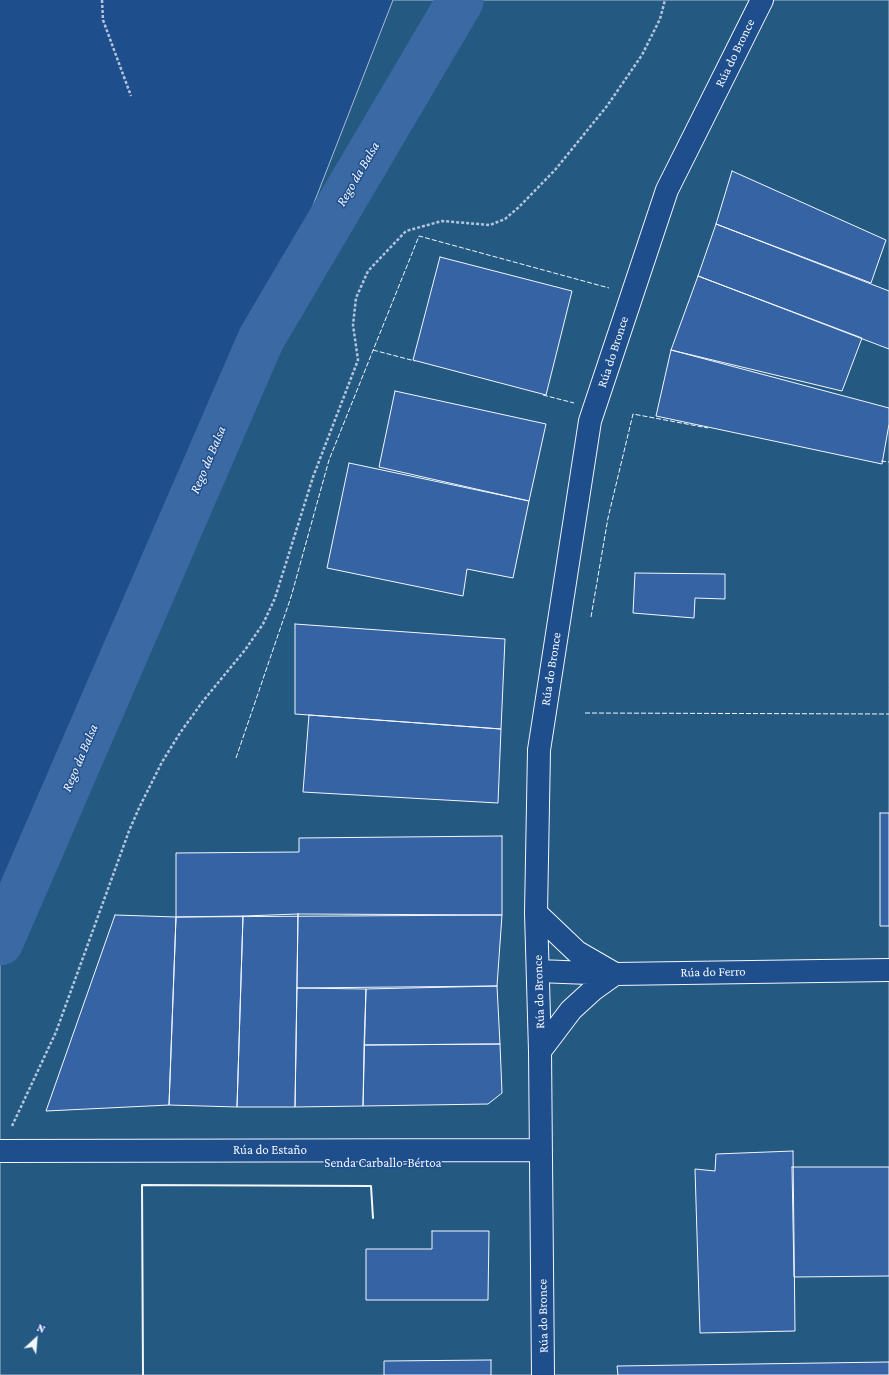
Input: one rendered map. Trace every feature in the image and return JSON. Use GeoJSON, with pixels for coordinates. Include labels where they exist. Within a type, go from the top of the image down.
{"type":"FeatureCollection","features":[{"type":"Feature","properties":{"kind":"street","name":"Rúa do Bronce"},"geometry":{"type":"LineString","coordinates":[[544,1375],[540,1150],[540,1051],[536,913],[538,750],[590,421],[667,190],[762,0]]}},
{"type":"Feature","properties":{"kind":"street"},"geometry":{"type":"LineString","coordinates":[[536,913],[577,952],[615,974],[594,989],[571,1010],[540,1051]]}},
{"type":"Feature","properties":{"kind":"street","name":"Rúa do Ferro"},"geometry":{"type":"LineString","coordinates":[[538,971],[615,974],[889,970]]}},
{"type":"Feature","properties":{"kind":"street","name":"Rúa do Estaño"},"geometry":{"type":"LineString","coordinates":[[1,1150],[540,1150]]}},
{"type":"Feature","properties":{"kind":"path"},"geometry":{"type":"LineString","coordinates":[[102,0],[103,20],[131,96]]}},
{"type":"Feature","properties":{"kind":"path"},"geometry":{"type":"LineString","coordinates":[[1,1150],[56,1032],[129,831],[139,808],[162,762],[180,734],[203,701],[250,644],[263,624],[276,598],[313,477],[358,360],[354,325],[356,298],[368,271],[406,231],[442,221],[490,224],[505,219],[519,207],[555,170],[611,100],[642,55],[660,19],[665,0]]}},
{"type":"Feature","properties":{"kind":"shaded area"},"geometry":{"type":"Polygon","coordinates":[[[393,0],[889,0],[889,1375],[0,1375],[0,961],[147,632],[393,0]]]}},
{"type":"Feature","properties":{"kind":"building"},"geometry":{"type":"Polygon","coordinates":[[[732,171],[886,240],[871,283],[716,224],[732,171]]]}},
{"type":"Feature","properties":{"kind":"building"},"geometry":{"type":"Polygon","coordinates":[[[716,224],[889,291],[889,349],[698,276],[716,224]]]}},
{"type":"Feature","properties":{"kind":"building"},"geometry":{"type":"Polygon","coordinates":[[[440,257],[572,291],[546,395],[413,360],[440,257]]]}},
{"type":"Feature","properties":{"kind":"building"},"geometry":{"type":"Polygon","coordinates":[[[698,276],[862,338],[842,391],[671,350],[698,276]]]}},
{"type":"Feature","properties":{"kind":"building"},"geometry":{"type":"Polygon","coordinates":[[[671,350],[889,408],[889,424],[882,464],[656,416],[671,350]]]}},
{"type":"Feature","properties":{"kind":"building"},"geometry":{"type":"Polygon","coordinates":[[[395,391],[546,424],[529,501],[379,467],[395,391]]]}},
{"type":"Feature","properties":{"kind":"building"},"geometry":{"type":"Polygon","coordinates":[[[349,463],[529,501],[513,578],[467,569],[463,596],[327,568],[349,463]]]}},
{"type":"Feature","properties":{"kind":"building"},"geometry":{"type":"Polygon","coordinates":[[[635,573],[725,574],[725,599],[695,598],[694,618],[633,613],[635,573]]]}},
{"type":"Feature","properties":{"kind":"building"},"geometry":{"type":"Polygon","coordinates":[[[295,624],[505,639],[501,729],[295,714],[295,624]]]}},
{"type":"Feature","properties":{"kind":"building"},"geometry":{"type":"Polygon","coordinates":[[[309,715],[501,729],[498,803],[303,792],[309,715]]]}},
{"type":"Feature","properties":{"kind":"building"},"geometry":{"type":"Polygon","coordinates":[[[880,813],[889,813],[889,926],[880,926],[880,813]]]}},
{"type":"Feature","properties":{"kind":"building"},"geometry":{"type":"Polygon","coordinates":[[[502,836],[502,915],[176,917],[176,853],[299,852],[299,838],[502,836]]]}},
{"type":"Feature","properties":{"kind":"building"},"geometry":{"type":"Polygon","coordinates":[[[298,914],[295,1107],[237,1107],[243,916],[298,914]]]}},
{"type":"Feature","properties":{"kind":"building"},"geometry":{"type":"Polygon","coordinates":[[[298,914],[502,915],[497,986],[297,988],[298,914]]]}},
{"type":"Feature","properties":{"kind":"building"},"geometry":{"type":"Polygon","coordinates":[[[115,915],[176,917],[169,1105],[46,1111],[115,915]]]}},
{"type":"Feature","properties":{"kind":"building"},"geometry":{"type":"Polygon","coordinates":[[[243,916],[237,1107],[169,1105],[176,917],[243,916]]]}},
{"type":"Feature","properties":{"kind":"building"},"geometry":{"type":"Polygon","coordinates":[[[497,986],[500,1044],[364,1045],[366,989],[497,986]]]}},
{"type":"Feature","properties":{"kind":"building"},"geometry":{"type":"Polygon","coordinates":[[[297,988],[366,989],[363,1106],[295,1107],[297,988]]]}},
{"type":"Feature","properties":{"kind":"building"},"geometry":{"type":"Polygon","coordinates":[[[500,1044],[502,1093],[488,1104],[363,1106],[364,1045],[500,1044]]]}},
{"type":"Feature","properties":{"kind":"building"},"geometry":{"type":"Polygon","coordinates":[[[793,1151],[795,1331],[700,1333],[695,1169],[715,1171],[716,1154],[793,1151]]]}},
{"type":"Feature","properties":{"kind":"building"},"geometry":{"type":"Polygon","coordinates":[[[792,1167],[889,1167],[889,1276],[794,1277],[792,1167]]]}},
{"type":"Feature","properties":{"kind":"building"},"geometry":{"type":"Polygon","coordinates":[[[432,1231],[489,1231],[488,1300],[366,1300],[366,1249],[432,1249],[432,1231]]]}},
{"type":"Feature","properties":{"kind":"building"},"geometry":{"type":"Polygon","coordinates":[[[491,1360],[491,1375],[384,1375],[384,1361],[491,1360]]]}},
{"type":"Feature","properties":{"kind":"building"},"geometry":{"type":"Polygon","coordinates":[[[889,1362],[889,1375],[618,1375],[617,1366],[889,1362]]]}},
{"type":"Feature","properties":{"kind":"waterway","name":"Rego da Balsa"},"geometry":{"type":"LineString","coordinates":[[0,942],[261,339],[460,1]]}},
{"type":"Feature","properties":{"kind":"fence"},"geometry":{"type":"LineString","coordinates":[[236,758],[291,597],[329,460],[419,236],[609,288]]}},
{"type":"Feature","properties":{"kind":"fence"},"geometry":{"type":"LineString","coordinates":[[373,350],[415,361]]}},
{"type":"Feature","properties":{"kind":"fence"},"geometry":{"type":"LineString","coordinates":[[543,395],[574,403]]}},
{"type":"Feature","properties":{"kind":"fence"},"geometry":{"type":"LineString","coordinates":[[591,617],[608,518],[633,414],[708,428]]}},
{"type":"Feature","properties":{"kind":"fence"},"geometry":{"type":"LineString","coordinates":[[881,461],[889,462]]}},
{"type":"Feature","properties":{"kind":"fence"},"geometry":{"type":"LineString","coordinates":[[585,713],[889,714]]}},
{"type":"Feature","properties":{"kind":"wall"},"geometry":{"type":"LineString","coordinates":[[143,1375],[142,1185],[371,1186],[373,1218]]}}]}
